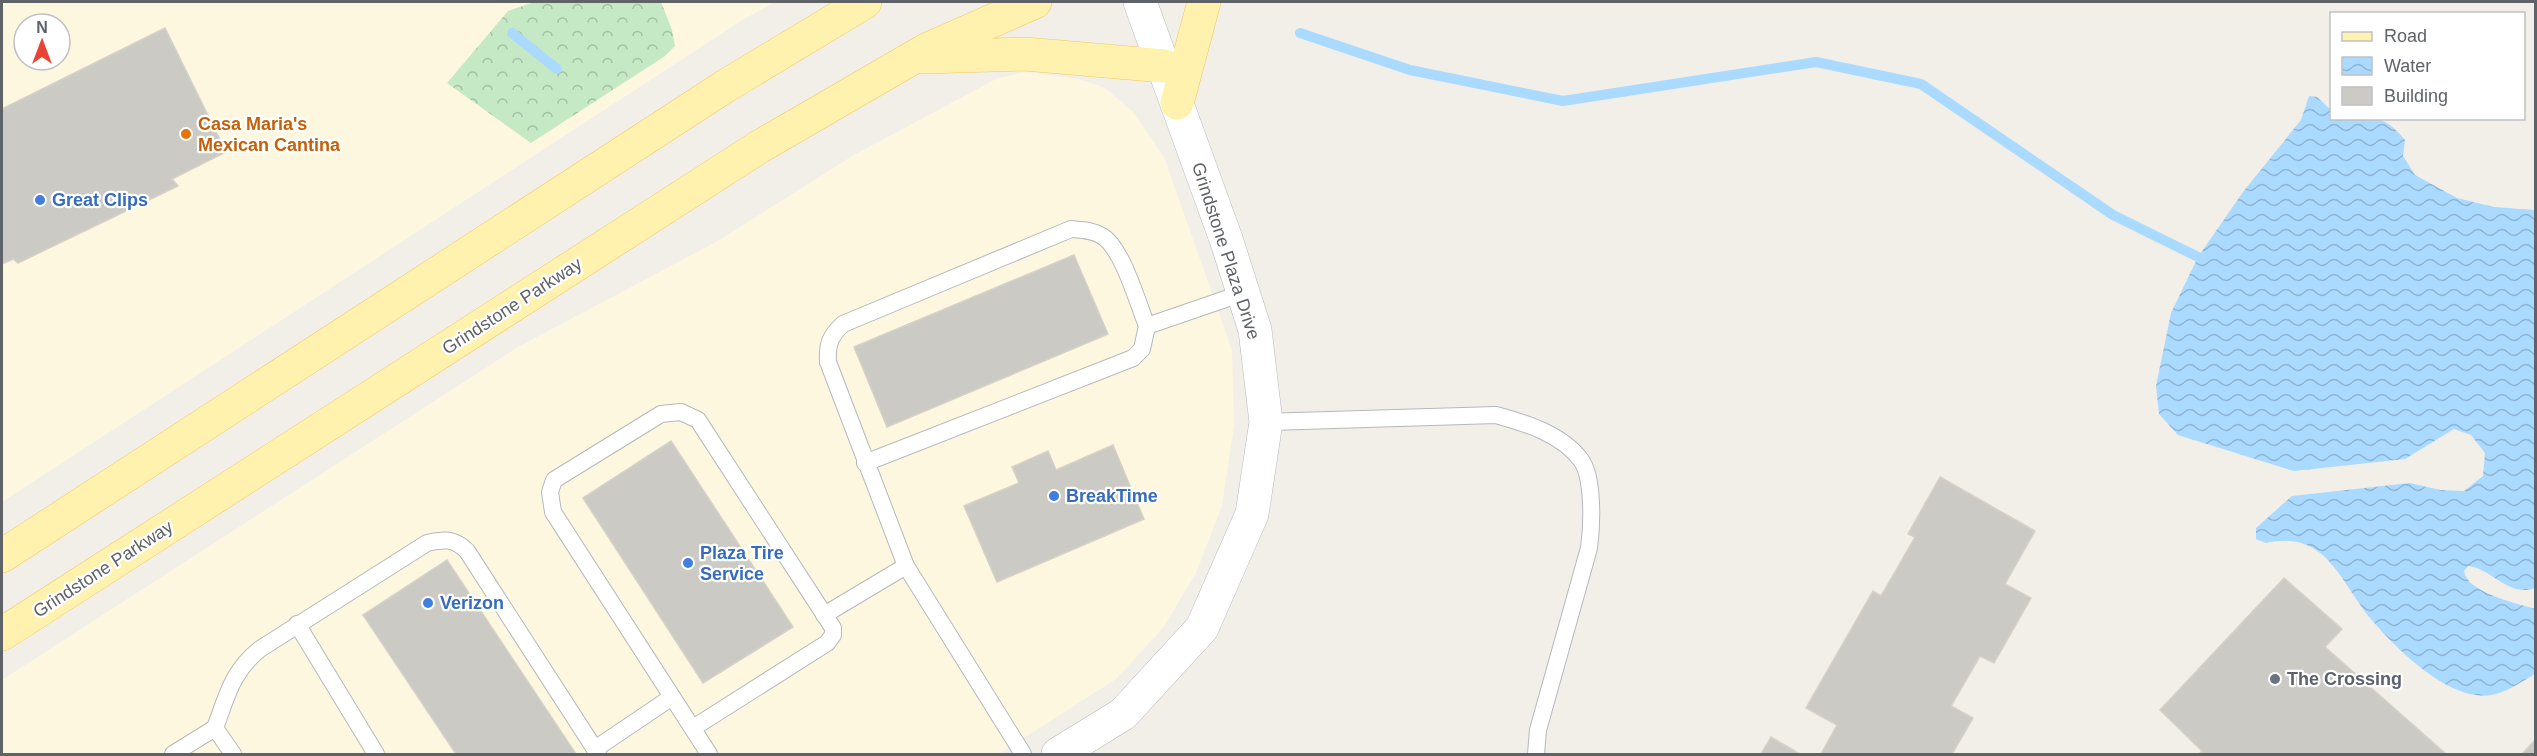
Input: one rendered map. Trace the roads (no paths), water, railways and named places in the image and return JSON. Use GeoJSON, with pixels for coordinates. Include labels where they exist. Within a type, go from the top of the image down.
{"type":"FeatureCollection","features":[{"type":"Feature","properties":{"kind":"main road"},"geometry":{"type":"LineString","coordinates":[[2,556],[714,94],[866,2]]}},
{"type":"Feature","properties":{"kind":"main road","name":"Grindstone Parkway"},"geometry":{"type":"LineString","coordinates":[[2,634],[759,147],[913,58],[1035,2]]}},
{"type":"Feature","properties":{"kind":"main road"},"geometry":{"type":"LineString","coordinates":[[1177,104],[1204,2]]}},
{"type":"Feature","properties":{"kind":"main road"},"geometry":{"type":"LineString","coordinates":[[913,58],[1025,54],[1164,66]]}},
{"type":"Feature","properties":{"kind":"street","name":"Grindstone Plaza Drive"},"geometry":{"type":"LineString","coordinates":[[1058,754],[1123,714],[1202,628],[1252,514],[1266,422],[1255,330],[1140,2]]}},
{"type":"Feature","properties":{"kind":"lane"},"geometry":{"type":"LineString","coordinates":[[865,463],[1133,358],[1142,349],[1147,326],[1117,251],[1104,237],[1089,230],[1071,229],[843,324],[832,335],[827,346],[828,362],[865,463],[906,566],[1023,754]]}},
{"type":"Feature","properties":{"kind":"lane"},"geometry":{"type":"LineString","coordinates":[[1147,326],[1243,293]]}},
{"type":"Feature","properties":{"kind":"lane"},"geometry":{"type":"LineString","coordinates":[[693,728],[827,642],[832,635],[832,628],[698,420],[681,412],[661,414],[554,480],[550,492],[553,512],[709,754]]}},
{"type":"Feature","properties":{"kind":"lane"},"geometry":{"type":"LineString","coordinates":[[1266,422],[1496,415],[1527,423],[1556,439],[1582,461],[1590,495],[1592,526],[1589,548],[1538,730],[1536,754]]}},
{"type":"Feature","properties":{"kind":"lane"},"geometry":{"type":"LineString","coordinates":[[173,754],[215,728],[234,676],[243,662],[297,624],[427,543],[445,538],[458,542],[596,752],[672,697]]}},
{"type":"Feature","properties":{"kind":"lane"},"geometry":{"type":"LineString","coordinates":[[824,615],[906,566]]}},
{"type":"Feature","properties":{"kind":"lane"},"geometry":{"type":"LineString","coordinates":[[297,624],[376,754]]}},
{"type":"Feature","properties":{"kind":"lane"},"geometry":{"type":"LineString","coordinates":[[215,728],[233,754]]}},
{"type":"Feature","properties":{"kind":"water"},"geometry":{"type":"Polygon","coordinates":[[[2309,96],[2317,97],[2330,109],[2330,120],[2381,120],[2389,124],[2405,140],[2403,156],[2415,175],[2457,198],[2494,207],[2535,210],[2535,588],[2517,589],[2468,566],[2464,571],[2467,579],[2483,591],[2535,609],[2535,674],[2499,693],[2482,696],[2464,692],[2446,685],[2411,660],[2371,619],[2330,562],[2318,551],[2304,544],[2287,541],[2266,543],[2256,539],[2256,528],[2292,496],[2410,483],[2440,490],[2464,491],[2483,476],[2485,453],[2471,435],[2454,429],[2405,459],[2294,471],[2178,435],[2159,414],[2156,386],[2171,313],[2198,257],[2243,192],[2301,120],[2309,96]]]}},
{"type":"Feature","properties":{"kind":"waterway"},"geometry":{"type":"LineString","coordinates":[[512,33],[557,69]]}},
{"type":"Feature","properties":{"kind":"waterway"},"geometry":{"type":"LineString","coordinates":[[1300,33],[1410,70],[1563,101],[1816,62],[1921,84],[2113,215],[2198,257]]}},
{"type":"Feature","properties":{"kind":"place","name":"Casa Maria's Mexican Cantina"},"geometry":{"type":"Point","coordinates":[186,134]}},
{"type":"Feature","properties":{"kind":"place","name":"Great Clips"},"geometry":{"type":"Point","coordinates":[40,200]}},
{"type":"Feature","properties":{"kind":"place","name":"BreakTime"},"geometry":{"type":"Point","coordinates":[1054,496]}},
{"type":"Feature","properties":{"kind":"place","name":"Plaza Tire Service"},"geometry":{"type":"Point","coordinates":[688,563]}},
{"type":"Feature","properties":{"kind":"place","name":"Verizon"},"geometry":{"type":"Point","coordinates":[428,603]}},
{"type":"Feature","properties":{"kind":"place","name":"The Crossing"},"geometry":{"type":"Point","coordinates":[2275,679]}}]}
